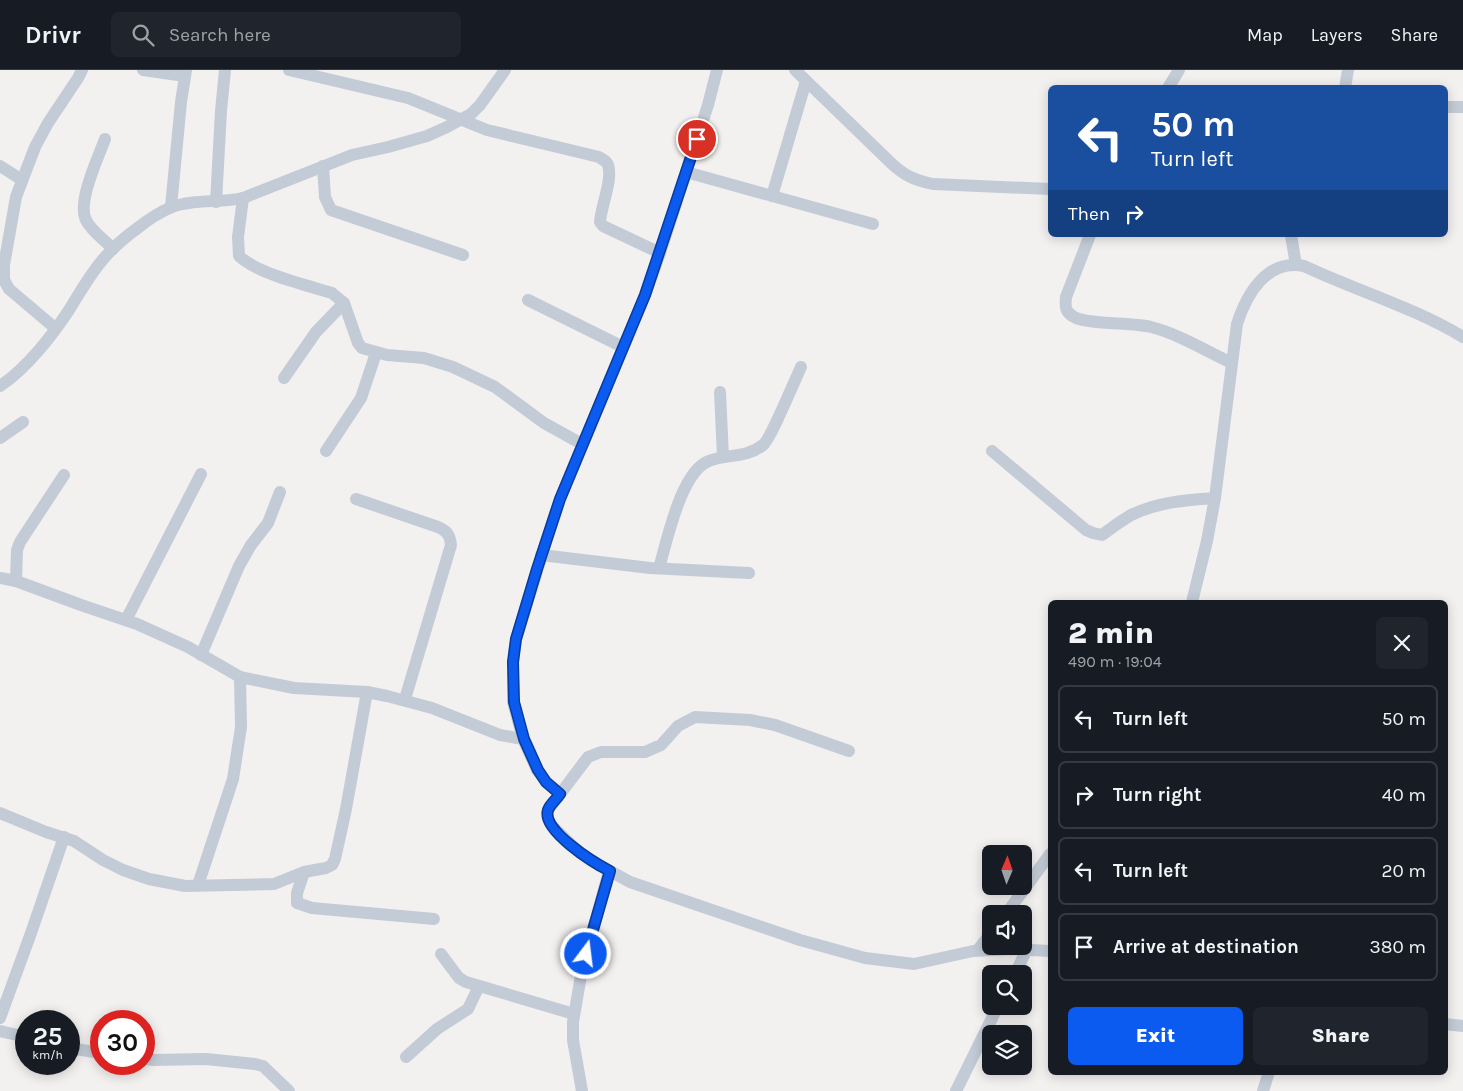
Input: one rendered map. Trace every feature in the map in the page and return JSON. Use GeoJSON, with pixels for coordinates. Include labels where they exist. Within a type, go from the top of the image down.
{"type":"FeatureCollection","features":[{"type":"Feature","properties":{"kind":"street"},"geometry":{"type":"LineString","coordinates":[[55,328],[9,289],[4,280],[4,265],[16,197],[35,147],[82,70]]}},
{"type":"Feature","properties":{"kind":"street"},"geometry":{"type":"LineString","coordinates":[[143,70],[186,73],[181,102],[171,208]]}},
{"type":"Feature","properties":{"kind":"street"},"geometry":{"type":"LineString","coordinates":[[216,202],[220,112],[225,70]]}},
{"type":"Feature","properties":{"kind":"street"},"geometry":{"type":"LineString","coordinates":[[289,70],[408,98],[488,130],[599,157],[609,166],[609,176],[600,222],[603,226],[660,253]]}},
{"type":"Feature","properties":{"kind":"street"},"geometry":{"type":"LineString","coordinates":[[0,386],[24,365],[55,328],[88,280],[113,249],[152,217],[171,208],[188,204],[243,198],[352,155],[427,136],[471,114],[506,70]]}},
{"type":"Feature","properties":{"kind":"street"},"geometry":{"type":"LineString","coordinates":[[560,794],[546,782],[538,770],[524,739],[514,702],[513,662],[516,639],[560,499],[645,295],[660,253],[708,105],[717,70]]}},
{"type":"Feature","properties":{"kind":"street"},"geometry":{"type":"LineString","coordinates":[[795,70],[891,163],[904,174],[917,181],[933,184],[1048,189]]}},
{"type":"Feature","properties":{"kind":"street"},"geometry":{"type":"LineString","coordinates":[[1170,85],[1179,70]]}},
{"type":"Feature","properties":{"kind":"street"},"geometry":{"type":"LineString","coordinates":[[1346,85],[1348,70]]}},
{"type":"Feature","properties":{"kind":"street"},"geometry":{"type":"LineString","coordinates":[[772,196],[806,81]]}},
{"type":"Feature","properties":{"kind":"street"},"geometry":{"type":"LineString","coordinates":[[1448,107],[1463,107]]}},
{"type":"Feature","properties":{"kind":"street"},"geometry":{"type":"LineString","coordinates":[[105,139],[88,188],[84,213],[86,221],[113,249]]}},
{"type":"Feature","properties":{"kind":"street"},"geometry":{"type":"LineString","coordinates":[[0,166],[22,180]]}},
{"type":"Feature","properties":{"kind":"street"},"geometry":{"type":"LineString","coordinates":[[323,166],[325,197],[331,210],[463,256]]}},
{"type":"Feature","properties":{"kind":"street"},"geometry":{"type":"LineString","coordinates":[[686,172],[873,224]]}},
{"type":"Feature","properties":{"kind":"street"},"geometry":{"type":"LineString","coordinates":[[243,198],[238,237],[239,256],[245,262],[269,272],[332,293],[344,302],[358,342],[362,348],[387,355],[424,358],[453,367],[495,387],[544,422],[582,444]]}},
{"type":"Feature","properties":{"kind":"street"},"geometry":{"type":"LineString","coordinates":[[1089,237],[1066,298],[1065,307],[1068,313],[1076,318],[1135,324],[1169,333],[1232,363]]}},
{"type":"Feature","properties":{"kind":"street"},"geometry":{"type":"LineString","coordinates":[[1291,237],[1296,264]]}},
{"type":"Feature","properties":{"kind":"street"},"geometry":{"type":"LineString","coordinates":[[1192,600],[1215,498],[1237,324],[1243,306],[1252,290],[1275,269],[1287,264],[1296,264],[1424,316],[1448,327],[1463,337]]}},
{"type":"Feature","properties":{"kind":"street"},"geometry":{"type":"LineString","coordinates":[[528,300],[623,347]]}},
{"type":"Feature","properties":{"kind":"street"},"geometry":{"type":"LineString","coordinates":[[284,378],[316,332],[344,302]]}},
{"type":"Feature","properties":{"kind":"street"},"geometry":{"type":"LineString","coordinates":[[326,451],[361,398],[376,353]]}},
{"type":"Feature","properties":{"kind":"street"},"geometry":{"type":"LineString","coordinates":[[659,568],[682,492],[690,477],[700,466],[708,461],[751,452],[765,444],[801,367]]}},
{"type":"Feature","properties":{"kind":"street"},"geometry":{"type":"LineString","coordinates":[[720,392],[723,457]]}},
{"type":"Feature","properties":{"kind":"street"},"geometry":{"type":"LineString","coordinates":[[0,438],[23,422]]}},
{"type":"Feature","properties":{"kind":"street"},"geometry":{"type":"LineString","coordinates":[[992,451],[1093,534],[1102,534],[1131,516],[1156,505],[1173,501],[1215,498]]}},
{"type":"Feature","properties":{"kind":"street"},"geometry":{"type":"LineString","coordinates":[[16,581],[20,542],[64,474]]}},
{"type":"Feature","properties":{"kind":"street"},"geometry":{"type":"LineString","coordinates":[[126,620],[201,474]]}},
{"type":"Feature","properties":{"kind":"street"},"geometry":{"type":"LineString","coordinates":[[201,655],[239,566],[251,545],[268,523],[280,492]]}},
{"type":"Feature","properties":{"kind":"street"},"geometry":{"type":"LineString","coordinates":[[356,499],[438,527],[446,531],[450,537],[451,545],[405,699]]}},
{"type":"Feature","properties":{"kind":"street"},"geometry":{"type":"LineString","coordinates":[[541,555],[659,568],[749,573]]}},
{"type":"Feature","properties":{"kind":"street"},"geometry":{"type":"LineString","coordinates":[[0,578],[16,581],[126,620],[165,636],[240,677],[294,688],[366,692],[405,699],[441,711],[486,730],[524,739]]}},
{"type":"Feature","properties":{"kind":"street"},"geometry":{"type":"LineString","coordinates":[[198,885],[233,779],[241,727],[240,677]]}},
{"type":"Feature","properties":{"kind":"street"},"geometry":{"type":"LineString","coordinates":[[0,813],[74,841],[103,860],[140,876],[176,884],[274,884],[304,872],[326,868],[332,865],[346,809],[366,692]]}},
{"type":"Feature","properties":{"kind":"street"},"geometry":{"type":"LineString","coordinates":[[848,751],[750,720],[695,717],[678,726],[661,745],[646,752],[601,752],[588,757],[548,810],[548,818],[551,825],[578,851],[630,882],[800,940],[865,958],[914,964],[949,955],[982,950]]}},
{"type":"Feature","properties":{"kind":"street"},"geometry":{"type":"LineString","coordinates":[[0,1018],[64,837]]}},
{"type":"Feature","properties":{"kind":"street"},"geometry":{"type":"LineString","coordinates":[[1013,905],[1048,857]]}},
{"type":"Feature","properties":{"kind":"street"},"geometry":{"type":"LineString","coordinates":[[582,1091],[573,1040],[574,1014],[582,970],[610,871]]}},
{"type":"Feature","properties":{"kind":"street"},"geometry":{"type":"LineString","coordinates":[[304,872],[296,898],[297,903],[301,906],[434,919]]}},
{"type":"Feature","properties":{"kind":"street"},"geometry":{"type":"LineString","coordinates":[[978,950],[982,945]]}},
{"type":"Feature","properties":{"kind":"street"},"geometry":{"type":"LineString","coordinates":[[1032,949],[1048,951]]}},
{"type":"Feature","properties":{"kind":"street"},"geometry":{"type":"LineString","coordinates":[[441,954],[459,978],[479,986],[574,1014]]}},
{"type":"Feature","properties":{"kind":"street"},"geometry":{"type":"LineString","coordinates":[[406,1057],[438,1029],[468,1009],[479,986]]}},
{"type":"Feature","properties":{"kind":"street"},"geometry":{"type":"LineString","coordinates":[[956,1091],[994,1015]]}},
{"type":"Feature","properties":{"kind":"street"},"geometry":{"type":"LineString","coordinates":[[1448,1024],[1463,1026]]}},
{"type":"Feature","properties":{"kind":"street"},"geometry":{"type":"LineString","coordinates":[[0,1031],[15,1034]]}},
{"type":"Feature","properties":{"kind":"street"},"geometry":{"type":"LineString","coordinates":[[155,1060],[206,1059],[256,1064],[262,1066],[289,1091]]}},
{"type":"Feature","properties":{"kind":"street"},"geometry":{"type":"LineString","coordinates":[[1263,1091],[1268,1075]]}},
{"type":"Feature","properties":{"kind":"route"},"geometry":{"type":"LineString","coordinates":[[586,954],[610,871],[578,851],[560,835],[551,825],[548,818],[548,810],[560,794],[546,782],[538,770],[524,739],[514,702],[512,679],[516,639],[560,499],[645,295],[697,139]]}}]}
